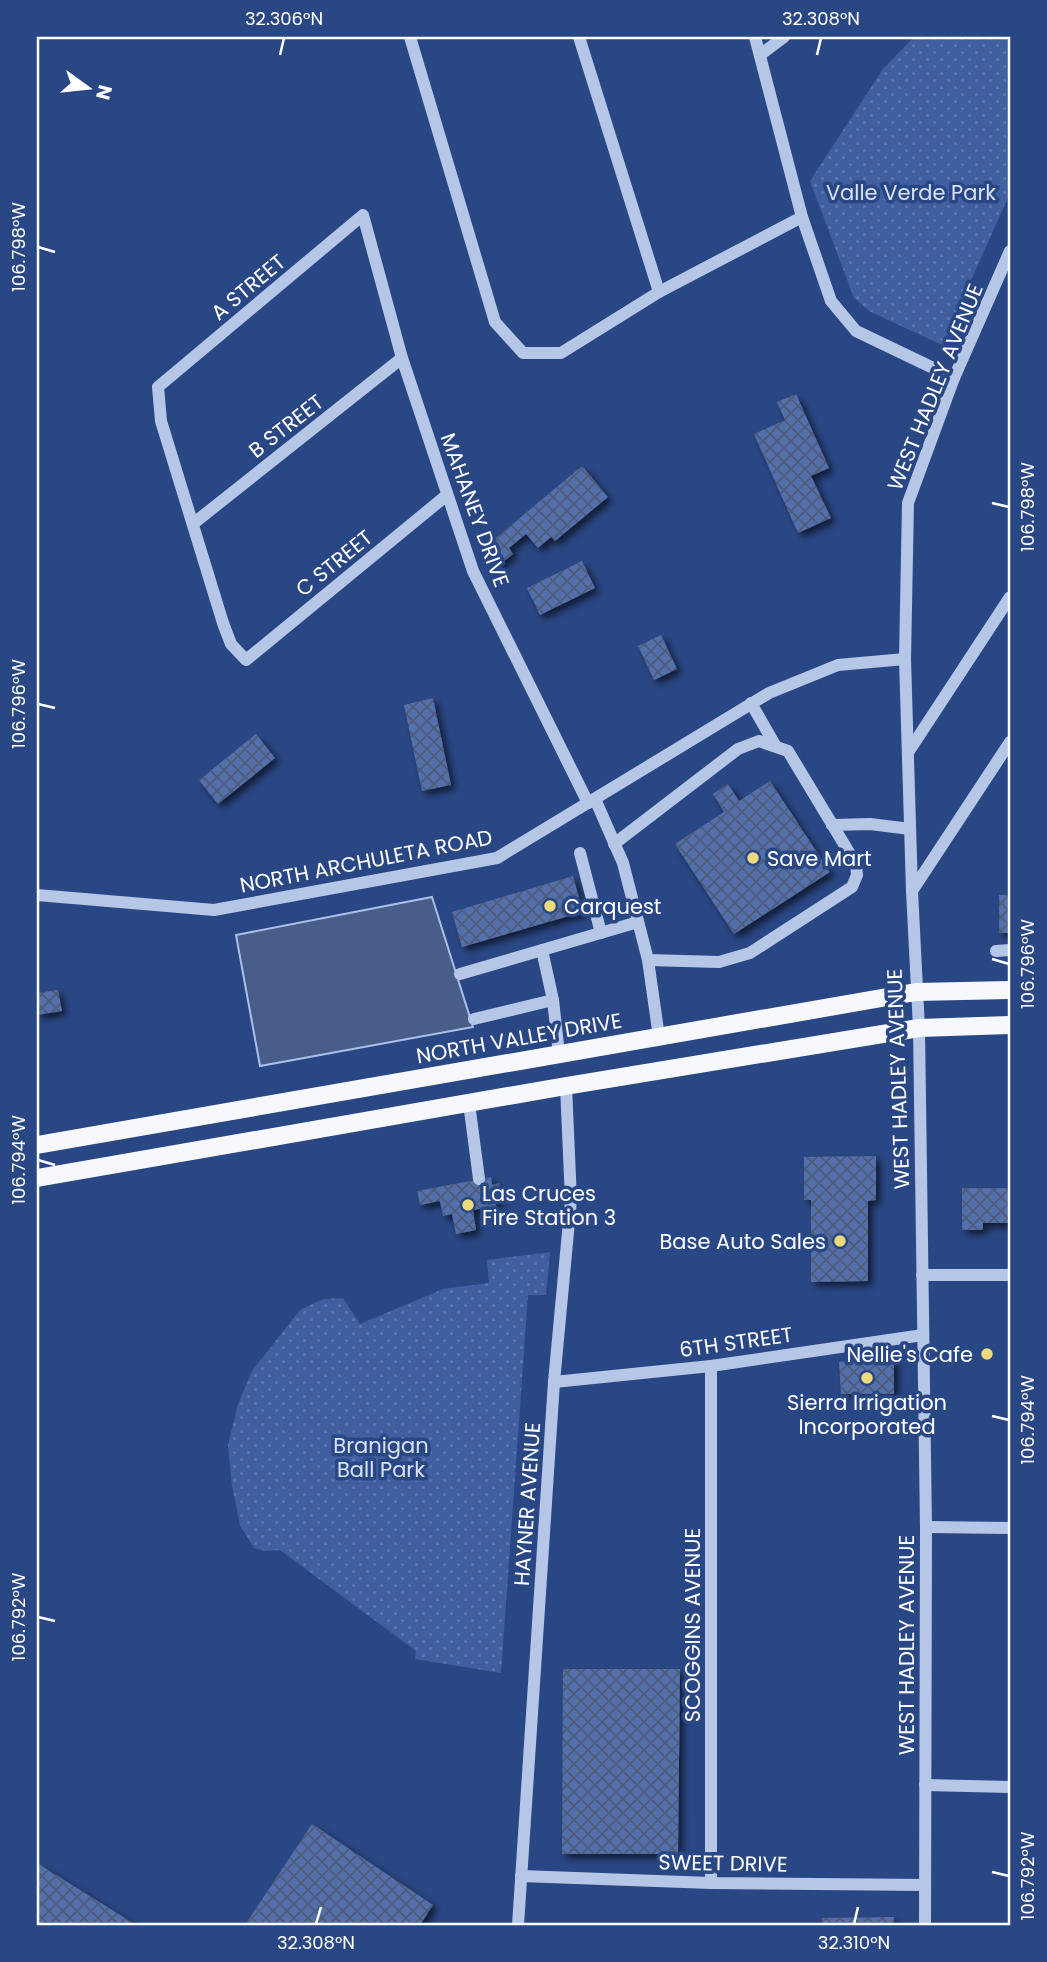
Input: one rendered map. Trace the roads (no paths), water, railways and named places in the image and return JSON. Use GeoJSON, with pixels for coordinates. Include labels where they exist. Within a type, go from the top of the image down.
{"type":"FeatureCollection","features":[{"type":"Feature","properties":{"kind":"main road","name":"NORTH VALLEY DRIVE"},"geometry":{"type":"LineString","coordinates":[[37,1145],[916,992],[1010,990]]}},
{"type":"Feature","properties":{"kind":"main road"},"geometry":{"type":"LineString","coordinates":[[37,1178],[919,1028],[1010,1025]]}},
{"type":"Feature","properties":{"kind":"street"},"geometry":{"type":"LineString","coordinates":[[410,37],[495,322],[523,353],[561,353],[659,292],[802,217]]}},
{"type":"Feature","properties":{"kind":"street"},"geometry":{"type":"LineString","coordinates":[[579,37],[659,292]]}},
{"type":"Feature","properties":{"kind":"street"},"geometry":{"type":"LineString","coordinates":[[755,37],[802,217],[831,301],[856,331],[954,378]]}},
{"type":"Feature","properties":{"kind":"street"},"geometry":{"type":"LineString","coordinates":[[760,55],[784,37]]}},
{"type":"Feature","properties":{"kind":"street","name":"MAHANEY DRIVE"},"geometry":{"type":"LineString","coordinates":[[363,215],[402,358],[472,570],[614,844]]}},
{"type":"Feature","properties":{"kind":"street","name":"A STREET"},"geometry":{"type":"LineString","coordinates":[[194,523],[161,421],[158,387],[363,215]]}},
{"type":"Feature","properties":{"kind":"street","name":"WEST HADLEY AVENUE"},"geometry":{"type":"LineString","coordinates":[[925,1925],[926,1527],[919,1028],[905,659],[908,503],[954,378],[1010,251]]}},
{"type":"Feature","properties":{"kind":"street","name":"B STREET"},"geometry":{"type":"LineString","coordinates":[[194,523],[402,358]]}},
{"type":"Feature","properties":{"kind":"street","name":"C STREET"},"geometry":{"type":"LineString","coordinates":[[194,523],[223,623],[231,644],[246,660],[447,495]]}},
{"type":"Feature","properties":{"kind":"street"},"geometry":{"type":"LineString","coordinates":[[908,752],[1010,597]]}},
{"type":"Feature","properties":{"kind":"street","name":"NORTH ARCHULETA ROAD"},"geometry":{"type":"LineString","coordinates":[[37,895],[214,910],[496,858],[769,692],[838,665],[905,659]]}},
{"type":"Feature","properties":{"kind":"street"},"geometry":{"type":"LineString","coordinates":[[751,704],[775,745]]}},
{"type":"Feature","properties":{"kind":"street"},"geometry":{"type":"LineString","coordinates":[[648,960],[719,962],[750,953],[852,887],[857,875],[856,864],[788,751],[759,741],[738,749],[614,844],[623,863],[648,960],[659,1037]]}},
{"type":"Feature","properties":{"kind":"street"},"geometry":{"type":"LineString","coordinates":[[912,891],[1010,743]]}},
{"type":"Feature","properties":{"kind":"street"},"geometry":{"type":"LineString","coordinates":[[832,825],[870,824],[910,829]]}},
{"type":"Feature","properties":{"kind":"street"},"geometry":{"type":"LineString","coordinates":[[580,853],[601,933]]}},
{"type":"Feature","properties":{"kind":"street"},"geometry":{"type":"LineString","coordinates":[[460,974],[638,922]]}},
{"type":"Feature","properties":{"kind":"street"},"geometry":{"type":"LineString","coordinates":[[542,950],[559,1054]]}},
{"type":"Feature","properties":{"kind":"street"},"geometry":{"type":"LineString","coordinates":[[996,951],[1010,950]]}},
{"type":"Feature","properties":{"kind":"street"},"geometry":{"type":"LineString","coordinates":[[474,1019],[552,1000]]}},
{"type":"Feature","properties":{"kind":"street","name":"HAYNER AVENUE"},"geometry":{"type":"LineString","coordinates":[[518,1925],[554,1382],[571,1200],[566,1086]]}},
{"type":"Feature","properties":{"kind":"street"},"geometry":{"type":"LineString","coordinates":[[468,1103],[479,1179]]}},
{"type":"Feature","properties":{"kind":"street"},"geometry":{"type":"LineString","coordinates":[[922,1275],[1010,1275]]}},
{"type":"Feature","properties":{"kind":"street","name":"6TH STREET"},"geometry":{"type":"LineString","coordinates":[[554,1382],[711,1366],[923,1335]]}},
{"type":"Feature","properties":{"kind":"street","name":"SCOGGINS AVENUE"},"geometry":{"type":"LineString","coordinates":[[711,1366],[711,1883]]}},
{"type":"Feature","properties":{"kind":"street"},"geometry":{"type":"LineString","coordinates":[[926,1527],[1010,1528]]}},
{"type":"Feature","properties":{"kind":"street"},"geometry":{"type":"LineString","coordinates":[[925,1785],[1010,1787]]}},
{"type":"Feature","properties":{"kind":"street","name":"SWEET DRIVE"},"geometry":{"type":"LineString","coordinates":[[521,1876],[711,1883],[925,1885]]}},
{"type":"Feature","properties":{"kind":"place","name":"Save Mart"},"geometry":{"type":"Point","coordinates":[753,858]}},
{"type":"Feature","properties":{"kind":"place","name":"Carquest"},"geometry":{"type":"Point","coordinates":[550,906]}},
{"type":"Feature","properties":{"kind":"place","name":"Las Cruces Fire Station 3"},"geometry":{"type":"Point","coordinates":[468,1205]}},
{"type":"Feature","properties":{"kind":"place","name":"Base Auto Sales"},"geometry":{"type":"Point","coordinates":[840,1241]}},
{"type":"Feature","properties":{"kind":"place","name":"Nellie's Cafe"},"geometry":{"type":"Point","coordinates":[987,1354]}},
{"type":"Feature","properties":{"kind":"place","name":"Sierra Irrigation Incorporated"},"geometry":{"type":"Point","coordinates":[867,1378]}},
{"type":"Feature","properties":{"kind":"park label","name":"Valle Verde Park"},"geometry":{"type":"Point","coordinates":[911,192]}},
{"type":"Feature","properties":{"kind":"park label","name":"Branigan Ball Park"},"geometry":{"type":"Point","coordinates":[381,1457]}}]}
